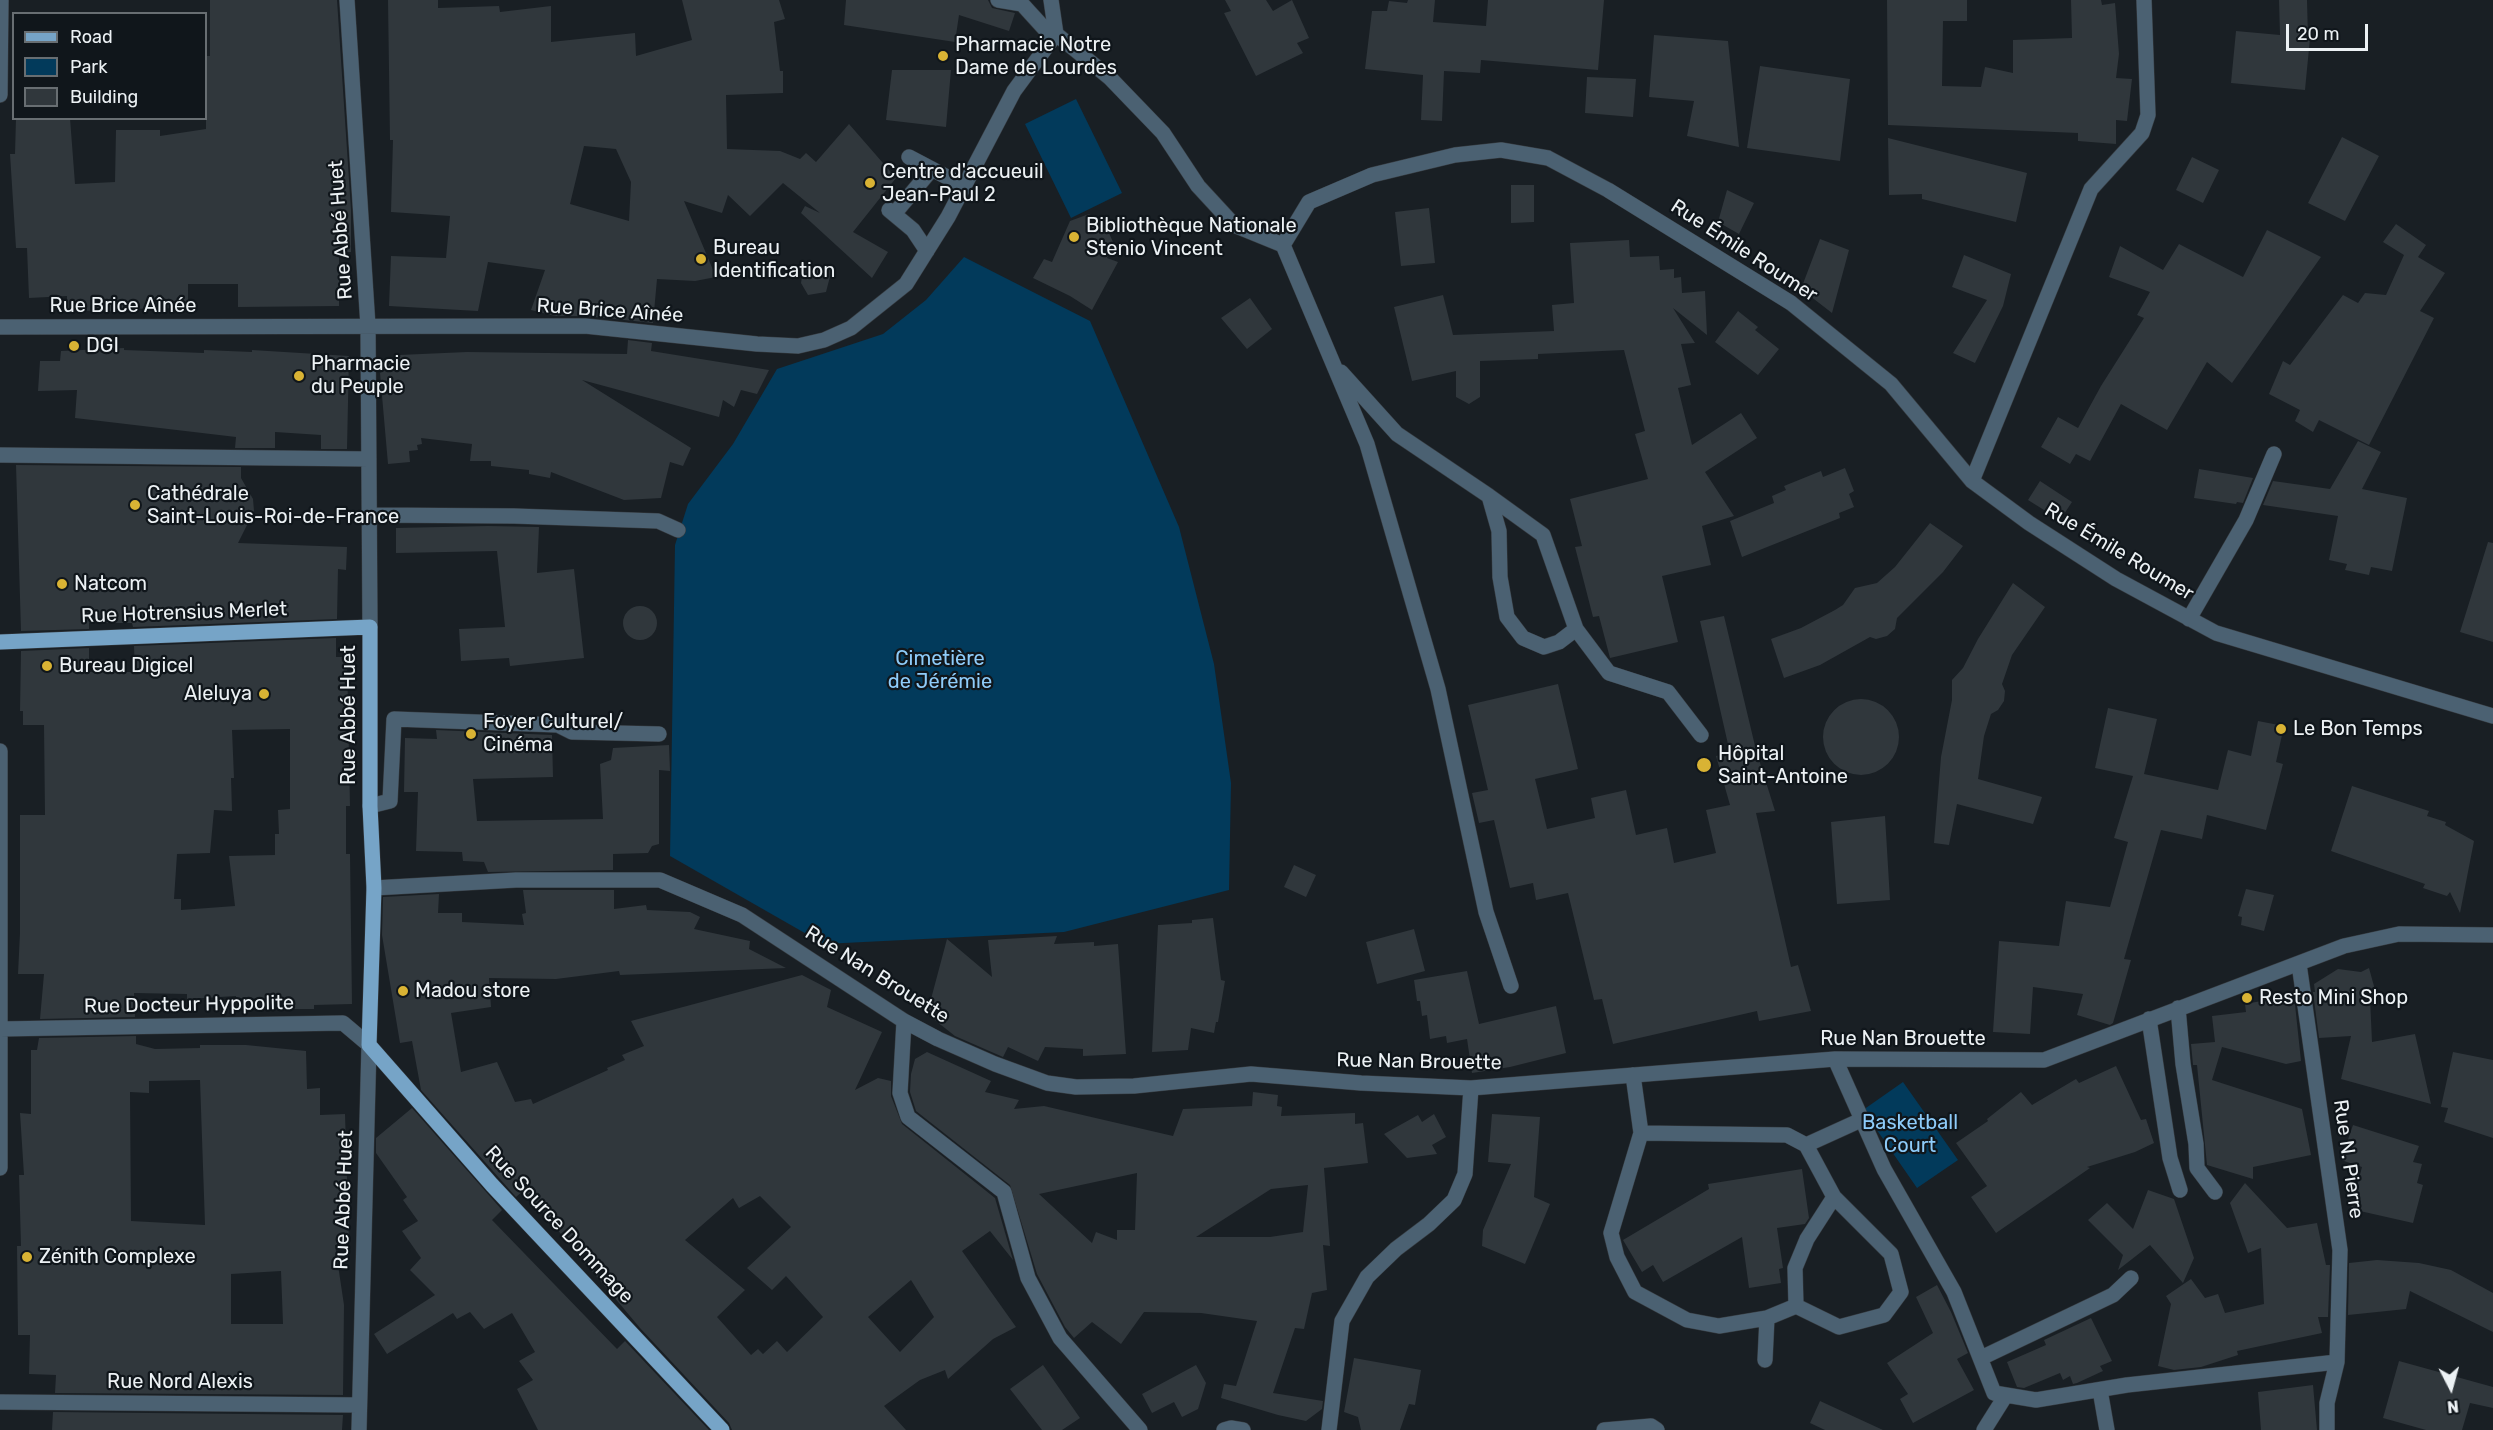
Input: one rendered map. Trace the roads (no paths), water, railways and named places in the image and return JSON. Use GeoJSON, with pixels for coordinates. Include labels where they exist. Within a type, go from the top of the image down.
{"type":"FeatureCollection","features":[{"type":"Feature","properties":{"kind":"main road","name":"Rue Hotrensius Merlet"},"geometry":{"type":"LineString","coordinates":[[0,642],[370,627]]}},
{"type":"Feature","properties":{"kind":"main road","name":"Rue Abbé Huet"},"geometry":{"type":"LineString","coordinates":[[369,1046],[374,888],[370,806],[370,627]]}},
{"type":"Feature","properties":{"kind":"main road","name":"Rue Source Dommage"},"geometry":{"type":"LineString","coordinates":[[369,1046],[492,1185],[722,1430]]}},
{"type":"Feature","properties":{"kind":"street"},"geometry":{"type":"LineString","coordinates":[[0,94],[1,0]]}},
{"type":"Feature","properties":{"kind":"street","name":"Rue Abbé Huet"},"geometry":{"type":"LineString","coordinates":[[347,0],[368,326],[370,627]]}},
{"type":"Feature","properties":{"kind":"street"},"geometry":{"type":"LineString","coordinates":[[998,0],[1022,4],[1054,36],[1110,78],[1155,125],[1198,186],[1234,225],[1283,245],[1367,444],[1438,688],[1486,912],[1511,986]]}},
{"type":"Feature","properties":{"kind":"street"},"geometry":{"type":"LineString","coordinates":[[1051,0],[1054,36]]}},
{"type":"Feature","properties":{"kind":"street"},"geometry":{"type":"LineString","coordinates":[[1972,481],[2091,189],[2142,133],[2148,115],[2144,0]]}},
{"type":"Feature","properties":{"kind":"street","name":"Rue Brice Aînée"},"geometry":{"type":"LineString","coordinates":[[0,327],[585,326],[798,346],[824,340],[851,328],[906,284],[964,186],[1014,91],[1054,36]]}},
{"type":"Feature","properties":{"kind":"street","name":"Rue Émile Roumer"},"geometry":{"type":"LineString","coordinates":[[1283,245],[1309,202],[1372,175],[1455,155],[1501,150],[1548,158],[1608,190],[1791,303],[1892,384],[1972,481],[2029,523],[2116,579],[2216,633],[2493,716]]}},
{"type":"Feature","properties":{"kind":"street"},"geometry":{"type":"LineString","coordinates":[[909,157],[964,186]]}},
{"type":"Feature","properties":{"kind":"street"},"geometry":{"type":"LineString","coordinates":[[927,251],[913,230],[891,212],[932,169]]}},
{"type":"Feature","properties":{"kind":"street"},"geometry":{"type":"LineString","coordinates":[[1331,360],[1397,435],[1489,496],[1543,536],[1576,628],[1609,673],[1668,692],[1701,735]]}},
{"type":"Feature","properties":{"kind":"street"},"geometry":{"type":"LineString","coordinates":[[2189,619],[2246,520],[2274,454]]}},
{"type":"Feature","properties":{"kind":"street"},"geometry":{"type":"LineString","coordinates":[[0,455],[369,459]]}},
{"type":"Feature","properties":{"kind":"street"},"geometry":{"type":"LineString","coordinates":[[1489,496],[1499,531],[1500,577],[1507,617],[1523,638],[1544,648],[1559,642],[1576,628]]}},
{"type":"Feature","properties":{"kind":"street"},"geometry":{"type":"LineString","coordinates":[[370,515],[514,516],[658,521],[678,530]]}},
{"type":"Feature","properties":{"kind":"street"},"geometry":{"type":"LineString","coordinates":[[370,806],[390,801],[394,719],[558,724],[572,732],[659,734]]}},
{"type":"Feature","properties":{"kind":"street"},"geometry":{"type":"LineString","coordinates":[[0,752],[0,1168]]}},
{"type":"Feature","properties":{"kind":"street","name":"Rue Nan Brouette"},"geometry":{"type":"LineString","coordinates":[[374,888],[516,880],[660,880],[742,915],[904,1021],[938,1039],[1005,1068],[1047,1083],[1076,1087],[1134,1086],[1251,1074],[1362,1083],[1471,1088],[1835,1059],[2044,1060],[2344,946],[2399,934],[2493,935]]}},
{"type":"Feature","properties":{"kind":"street","name":"Rue N. Pierre"},"geometry":{"type":"LineString","coordinates":[[2299,964],[2340,1250],[2337,1362],[2327,1403],[2327,1430]]}},
{"type":"Feature","properties":{"kind":"street"},"geometry":{"type":"LineString","coordinates":[[2178,1008],[2183,1064],[2196,1144],[2197,1168],[2215,1192]]}},
{"type":"Feature","properties":{"kind":"street"},"geometry":{"type":"LineString","coordinates":[[2149,1019],[2170,1158],[2180,1190]]}},
{"type":"Feature","properties":{"kind":"street"},"geometry":{"type":"LineString","coordinates":[[904,1021],[900,1093],[908,1117],[1004,1192],[1028,1278],[1060,1338],[1140,1430]]}},
{"type":"Feature","properties":{"kind":"street","name":"Rue Docteur Hyppolite"},"geometry":{"type":"LineString","coordinates":[[1,1029],[343,1023],[369,1046]]}},
{"type":"Feature","properties":{"kind":"street","name":"Rue Abbé Huet"},"geometry":{"type":"LineString","coordinates":[[359,1430],[369,1046]]}},
{"type":"Feature","properties":{"kind":"street"},"geometry":{"type":"LineString","coordinates":[[1835,1059],[1884,1169],[1954,1292],[1994,1393],[2036,1400],[2100,1389],[2337,1362]]}},
{"type":"Feature","properties":{"kind":"street"},"geometry":{"type":"LineString","coordinates":[[1633,1075],[1641,1133],[1611,1233],[1617,1257],[1635,1292],[1687,1320],[1719,1326],[1767,1318],[1796,1306],[1839,1327],[1884,1315],[1901,1292],[1891,1254],[1834,1197],[1806,1146],[1787,1135],[1641,1133]]}},
{"type":"Feature","properties":{"kind":"street"},"geometry":{"type":"LineString","coordinates":[[1329,1430],[1342,1321],[1367,1277],[1454,1200],[1465,1173],[1471,1088]]}},
{"type":"Feature","properties":{"kind":"street"},"geometry":{"type":"LineString","coordinates":[[1806,1146],[1862,1120]]}},
{"type":"Feature","properties":{"kind":"street"},"geometry":{"type":"LineString","coordinates":[[1796,1306],[1795,1268],[1807,1239],[1834,1197]]}},
{"type":"Feature","properties":{"kind":"street"},"geometry":{"type":"LineString","coordinates":[[1981,1358],[2113,1295],[2131,1278]]}},
{"type":"Feature","properties":{"kind":"street"},"geometry":{"type":"LineString","coordinates":[[1765,1360],[1767,1318]]}},
{"type":"Feature","properties":{"kind":"street"},"geometry":{"type":"LineString","coordinates":[[2100,1389],[2107,1430]]}},
{"type":"Feature","properties":{"kind":"street"},"geometry":{"type":"LineString","coordinates":[[1984,1430],[2006,1395]]}},
{"type":"Feature","properties":{"kind":"street","name":"Rue Nord Alexis"},"geometry":{"type":"LineString","coordinates":[[0,1402],[359,1405]]}},
{"type":"Feature","properties":{"kind":"street"},"geometry":{"type":"LineString","coordinates":[[1604,1430],[1651,1426],[1657,1430]]}},
{"type":"Feature","properties":{"kind":"street"},"geometry":{"type":"LineString","coordinates":[[1224,1430],[1231,1428],[1243,1430]]}},
{"type":"Feature","properties":{"kind":"place","name":"Pharmacie Notre Dame de Lourdes"},"geometry":{"type":"Point","coordinates":[943,56]}},
{"type":"Feature","properties":{"kind":"place","name":"Centre d'accueuil Jean-Paul 2"},"geometry":{"type":"Point","coordinates":[870,183]}},
{"type":"Feature","properties":{"kind":"place","name":"Bibliothèque Nationale Stenio Vincent"},"geometry":{"type":"Point","coordinates":[1074,237]}},
{"type":"Feature","properties":{"kind":"place","name":"Bureau Identification"},"geometry":{"type":"Point","coordinates":[701,259]}},
{"type":"Feature","properties":{"kind":"place","name":"DGI"},"geometry":{"type":"Point","coordinates":[74,346]}},
{"type":"Feature","properties":{"kind":"place","name":"Pharmacie du Peuple"},"geometry":{"type":"Point","coordinates":[299,376]}},
{"type":"Feature","properties":{"kind":"place","name":"Cathédrale Saint-Louis-Roi-de-France"},"geometry":{"type":"Point","coordinates":[135,505]}},
{"type":"Feature","properties":{"kind":"place","name":"Natcom"},"geometry":{"type":"Point","coordinates":[62,584]}},
{"type":"Feature","properties":{"kind":"place","name":"Bureau Digicel"},"geometry":{"type":"Point","coordinates":[47,666]}},
{"type":"Feature","properties":{"kind":"place","name":"Aleluya"},"geometry":{"type":"Point","coordinates":[264,694]}},
{"type":"Feature","properties":{"kind":"place","name":"Le Bon Temps"},"geometry":{"type":"Point","coordinates":[2281,729]}},
{"type":"Feature","properties":{"kind":"place","name":"Foyer Culturel/ Cinéma"},"geometry":{"type":"Point","coordinates":[471,734]}},
{"type":"Feature","properties":{"kind":"place","name":"Hôpital Saint-Antoine"},"geometry":{"type":"Point","coordinates":[1704,765]}},
{"type":"Feature","properties":{"kind":"place","name":"Madou store"},"geometry":{"type":"Point","coordinates":[403,991]}},
{"type":"Feature","properties":{"kind":"place","name":"Resto Mini Shop"},"geometry":{"type":"Point","coordinates":[2247,998]}},
{"type":"Feature","properties":{"kind":"place","name":"Zénith Complexe"},"geometry":{"type":"Point","coordinates":[27,1257]}},
{"type":"Feature","properties":{"kind":"park label","name":"Cimetière de Jérémie"},"geometry":{"type":"Point","coordinates":[940,670]}},
{"type":"Feature","properties":{"kind":"park label","name":"Basketball Court"},"geometry":{"type":"Point","coordinates":[1910,1134]}}]}
